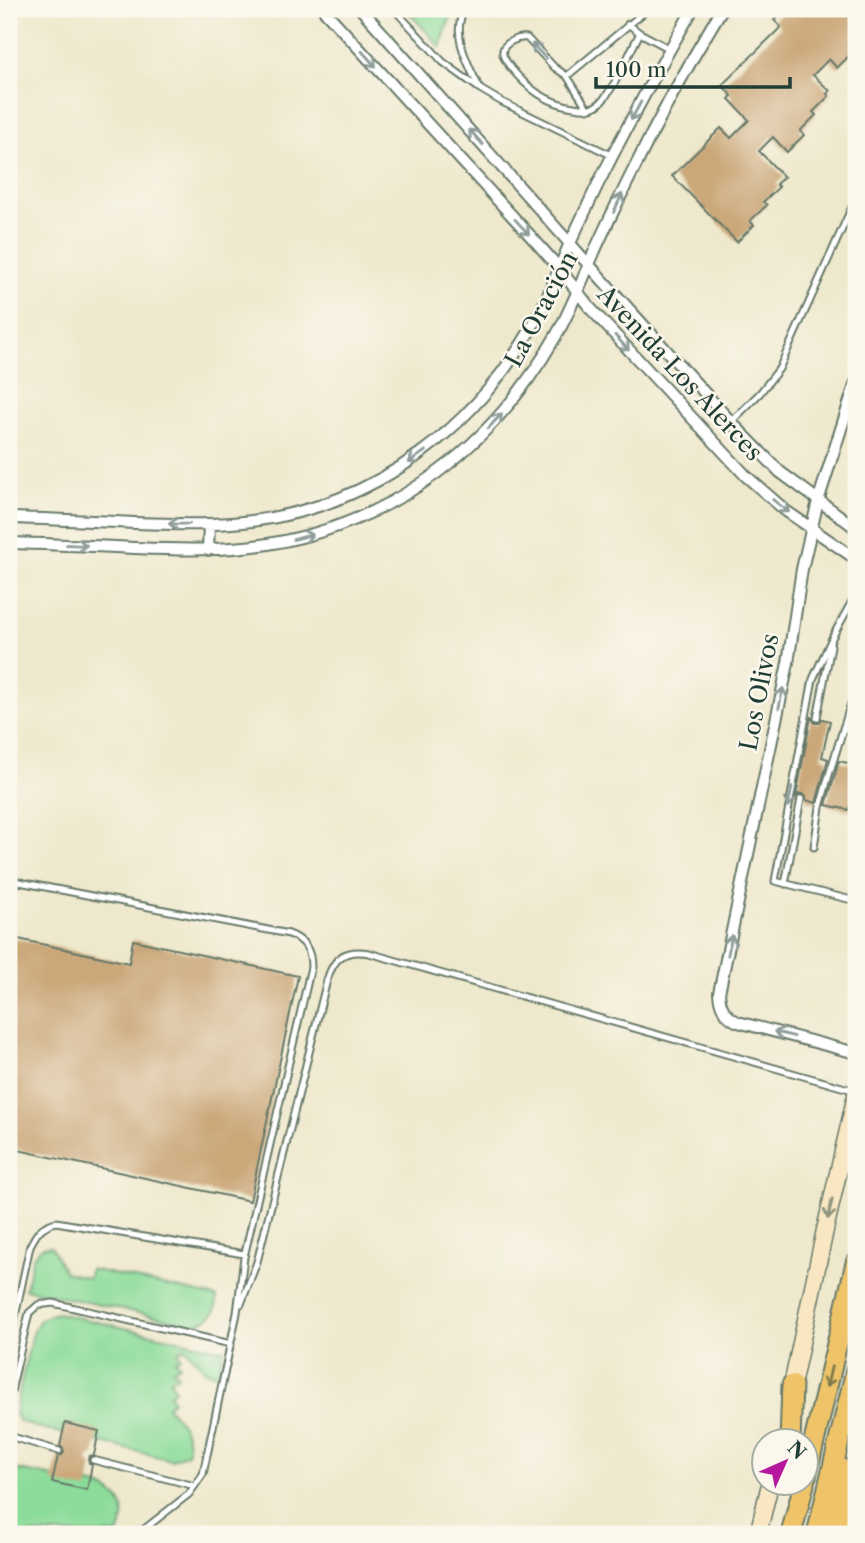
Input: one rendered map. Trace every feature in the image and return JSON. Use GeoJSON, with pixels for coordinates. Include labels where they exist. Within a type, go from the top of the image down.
{"type":"FeatureCollection","features":[{"type":"Feature","properties":{"kind":"highway"},"geometry":{"type":"LineString","coordinates":[[817,1428],[856,1263]]}},
{"type":"Feature","properties":{"kind":"highway"},"geometry":{"type":"LineString","coordinates":[[817,1534],[856,1370]]}},
{"type":"Feature","properties":{"kind":"highway"},"geometry":{"type":"LineString","coordinates":[[790,1428],[792,1385]]}},
{"type":"Feature","properties":{"kind":"highway"},"geometry":{"type":"LineString","coordinates":[[836,1534],[842,1479],[844,1421]]}},
{"type":"Feature","properties":{"kind":"highway"},"geometry":{"type":"LineString","coordinates":[[790,1498],[790,1534]]}},
{"type":"Feature","properties":{"kind":"highway"},"geometry":{"type":"LineString","coordinates":[[790,1534],[800,1498]]}},
{"type":"Feature","properties":{"kind":"main road"},"geometry":{"type":"LineString","coordinates":[[783,1428],[856,1093]]}},
{"type":"Feature","properties":{"kind":"main road"},"geometry":{"type":"LineString","coordinates":[[758,1534],[766,1498]]}},
{"type":"Feature","properties":{"kind":"main road"},"geometry":{"type":"LineString","coordinates":[[850,1534],[856,1507]]}},
{"type":"Feature","properties":{"kind":"street","name":"Avenida Los Alerces"},"geometry":{"type":"LineString","coordinates":[[323,9],[559,268],[577,292],[671,397],[746,476],[811,529],[856,559]]}},
{"type":"Feature","properties":{"kind":"street","name":"Avenida Los Alerces"},"geometry":{"type":"LineString","coordinates":[[362,9],[732,422],[780,472],[856,528]]}},
{"type":"Feature","properties":{"kind":"street","name":"La Oración"},"geometry":{"type":"LineString","coordinates":[[9,518],[209,524],[255,521],[291,514],[343,498],[372,485],[416,458],[477,404],[525,338],[613,156],[693,9]]}},
{"type":"Feature","properties":{"kind":"street","name":"La Oración"},"geometry":{"type":"LineString","coordinates":[[9,543],[208,550],[267,544],[320,532],[375,512],[420,486],[486,430],[514,398],[546,352],[565,318],[649,140],[722,9]]}},
{"type":"Feature","properties":{"kind":"street","name":"Los Olivos"},"geometry":{"type":"LineString","coordinates":[[856,382],[811,529],[798,587],[786,677],[719,993],[724,1011],[738,1023],[856,1053]]}},
{"type":"Feature","properties":{"kind":"street"},"geometry":{"type":"LineString","coordinates":[[208,550],[209,524]]}},
{"type":"Feature","properties":{"kind":"lane"},"geometry":{"type":"LineString","coordinates":[[394,9],[443,62],[480,89],[613,156]]}},
{"type":"Feature","properties":{"kind":"lane"},"geometry":{"type":"LineString","coordinates":[[465,9],[461,15],[459,30],[465,58],[480,89]]}},
{"type":"Feature","properties":{"kind":"lane"},"geometry":{"type":"LineString","coordinates":[[567,76],[648,9]]}},
{"type":"Feature","properties":{"kind":"lane"},"geometry":{"type":"LineString","coordinates":[[628,24],[670,48]]}},
{"type":"Feature","properties":{"kind":"lane"},"geometry":{"type":"LineString","coordinates":[[588,109],[567,76],[554,67],[527,38],[517,38],[503,50],[510,67],[530,88],[559,104],[588,109],[603,101],[640,33]]}},
{"type":"Feature","properties":{"kind":"lane"},"geometry":{"type":"LineString","coordinates":[[732,422],[779,369],[856,198]]}},
{"type":"Feature","properties":{"kind":"lane"},"geometry":{"type":"LineString","coordinates":[[856,594],[813,679],[775,881],[856,901]]}},
{"type":"Feature","properties":{"kind":"lane"},"geometry":{"type":"LineString","coordinates":[[817,718],[833,636]]}},
{"type":"Feature","properties":{"kind":"lane"},"geometry":{"type":"LineString","coordinates":[[814,847],[820,807],[856,687]]}},
{"type":"Feature","properties":{"kind":"lane"},"geometry":{"type":"LineString","coordinates":[[843,728],[856,731]]}},
{"type":"Feature","properties":{"kind":"lane"},"geometry":{"type":"LineString","coordinates":[[785,884],[801,799]]}},
{"type":"Feature","properties":{"kind":"lane"},"geometry":{"type":"LineString","coordinates":[[9,880],[289,934],[306,945],[311,958],[244,1254],[237,1313],[202,1474],[189,1494],[138,1534]]}},
{"type":"Feature","properties":{"kind":"lane"},"geometry":{"type":"LineString","coordinates":[[237,1313],[257,1262],[327,980],[335,963],[346,953],[369,953],[856,1093]]}},
{"type":"Feature","properties":{"kind":"lane"},"geometry":{"type":"LineString","coordinates":[[9,1345],[30,1246],[46,1225],[56,1222],[244,1254]]}},
{"type":"Feature","properties":{"kind":"lane"},"geometry":{"type":"LineString","coordinates":[[9,1400],[29,1313],[38,1305],[53,1303],[231,1344]]}},
{"type":"Feature","properties":{"kind":"lane"},"geometry":{"type":"LineString","coordinates":[[9,1436],[59,1451]]}},
{"type":"Feature","properties":{"kind":"lane"},"geometry":{"type":"LineString","coordinates":[[93,1460],[195,1486]]}},
{"type":"Feature","properties":{"kind":"green space"},"geometry":{"type":"Polygon","coordinates":[[[406,9],[456,9],[440,47],[406,9]]]}},
{"type":"Feature","properties":{"kind":"green space"},"geometry":{"type":"Polygon","coordinates":[[[51,1246],[64,1272],[89,1278],[90,1269],[217,1297],[215,1312],[195,1325],[25,1289],[33,1257],[42,1247],[51,1246]]]}},
{"type":"Feature","properties":{"kind":"green space"},"geometry":{"type":"Polygon","coordinates":[[[57,1313],[224,1350],[219,1370],[213,1374],[206,1371],[185,1348],[178,1351],[181,1357],[175,1360],[180,1365],[173,1369],[178,1376],[170,1380],[175,1390],[169,1394],[173,1401],[167,1406],[183,1427],[188,1452],[172,1460],[19,1421],[15,1414],[35,1330],[42,1319],[57,1313]]]}},
{"type":"Feature","properties":{"kind":"green space"},"geometry":{"type":"Polygon","coordinates":[[[9,1468],[99,1486],[107,1490],[122,1505],[123,1518],[118,1534],[19,1534],[9,1521],[9,1468]]]}},
{"type":"Feature","properties":{"kind":"building"},"geometry":{"type":"Polygon","coordinates":[[[786,9],[856,9],[856,42],[851,47],[854,51],[837,68],[829,59],[813,75],[830,91],[827,94],[829,96],[813,112],[816,115],[800,131],[804,135],[787,152],[773,137],[759,151],[784,177],[776,184],[779,187],[763,202],[767,205],[750,221],[754,225],[737,242],[672,176],[721,128],[731,138],[749,120],[729,99],[732,96],[722,85],[781,27],[774,20],[786,9]]]}},
{"type":"Feature","properties":{"kind":"building"},"geometry":{"type":"Polygon","coordinates":[[[811,717],[815,723],[822,719],[830,721],[822,757],[828,759],[816,803],[806,800],[803,794],[796,797],[811,717]]]}},
{"type":"Feature","properties":{"kind":"building"},"geometry":{"type":"Polygon","coordinates":[[[839,761],[856,765],[856,779],[849,810],[826,805],[839,761]]]}},
{"type":"Feature","properties":{"kind":"building"},"geometry":{"type":"Polygon","coordinates":[[[9,937],[129,963],[133,940],[298,976],[250,1201],[9,1148],[9,937]]]}},
{"type":"Feature","properties":{"kind":"building"},"geometry":{"type":"Polygon","coordinates":[[[65,1423],[99,1431],[94,1455],[88,1459],[92,1465],[87,1490],[52,1482],[58,1456],[64,1452],[60,1446],[65,1423]]]}}]}
